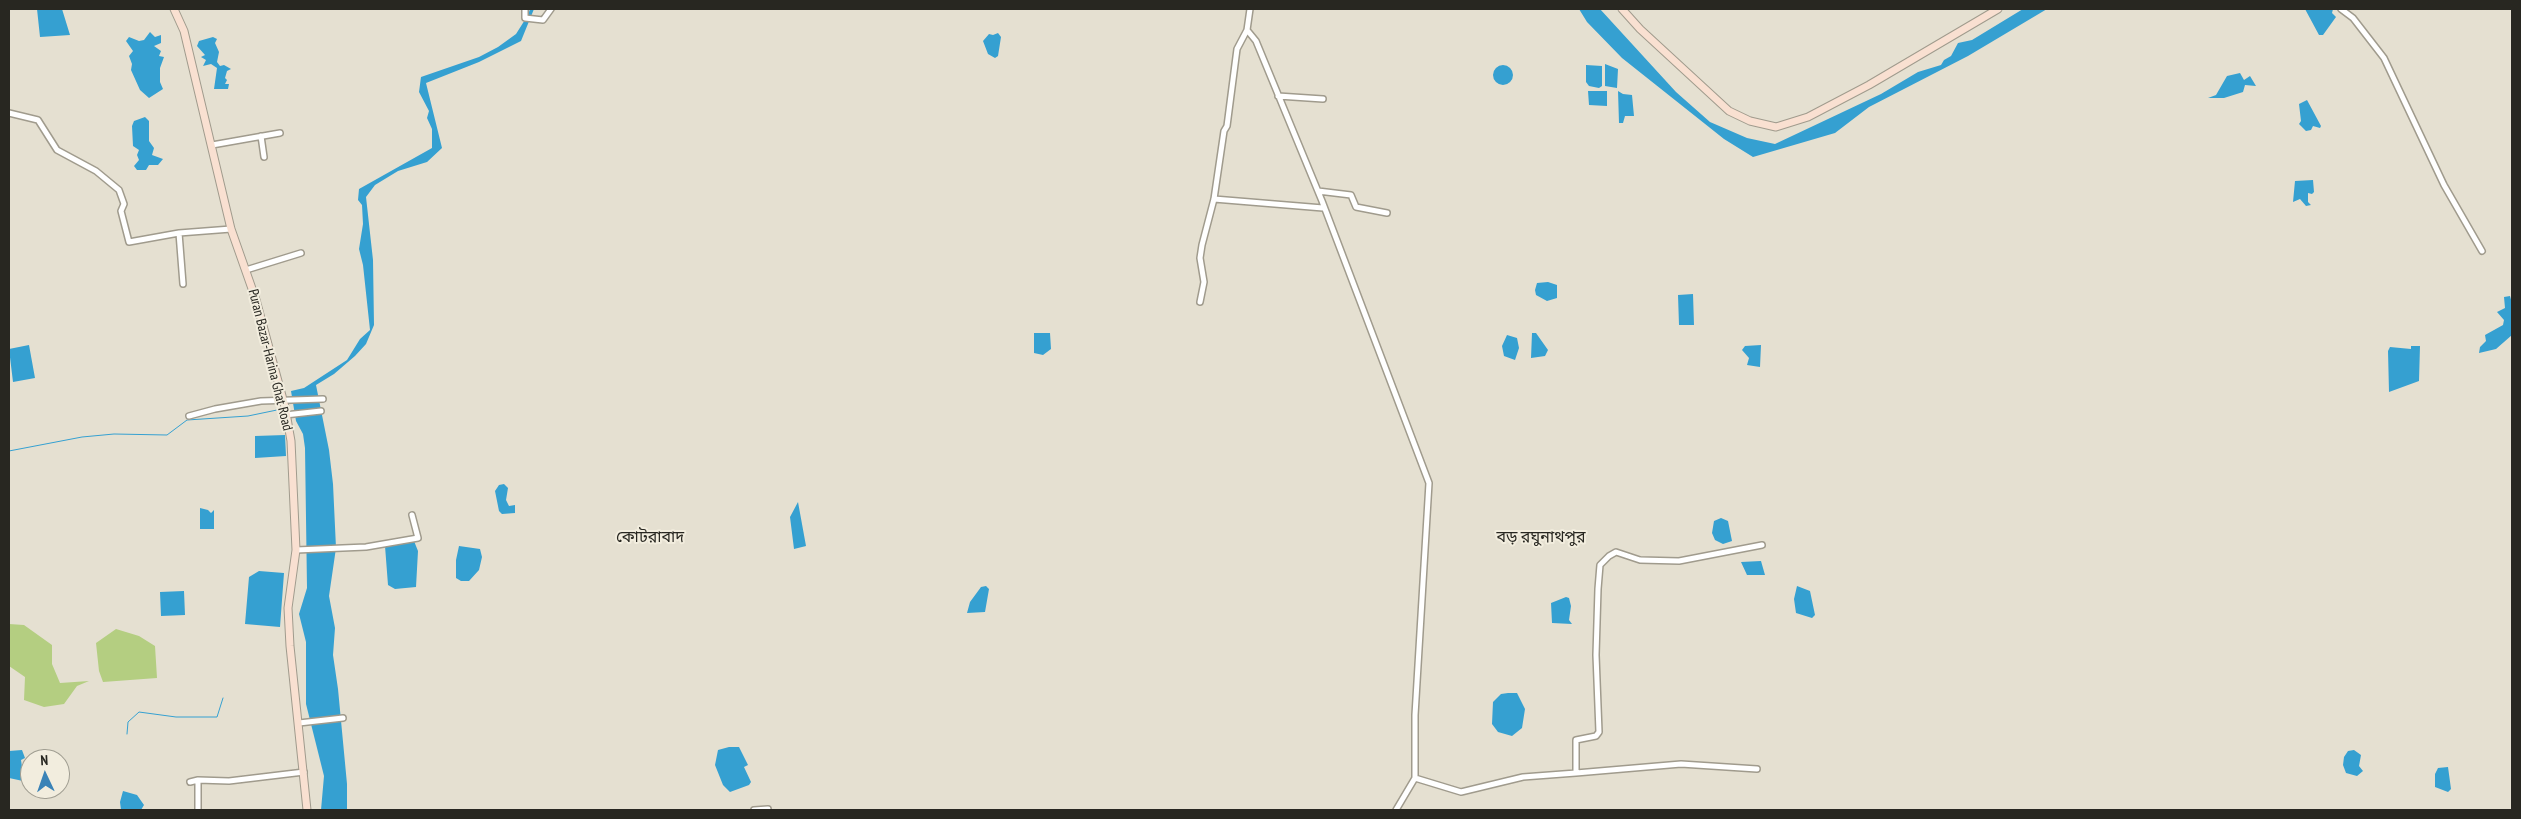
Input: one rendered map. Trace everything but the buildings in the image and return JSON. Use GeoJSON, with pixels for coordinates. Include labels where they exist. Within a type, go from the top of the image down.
{"type":"FeatureCollection","features":[{"type":"Feature","properties":{"kind":"main road","name":"Puran Bazar-Harina Ghat Road"},"geometry":{"type":"LineString","coordinates":[[174,9],[184,32],[231,229],[246,270],[283,401],[291,441],[296,550],[288,608],[290,646],[305,772],[307,810]]}},
{"type":"Feature","properties":{"kind":"main road"},"geometry":{"type":"LineString","coordinates":[[1622,9],[1640,29],[1729,111],[1750,121],[1776,127],[1808,117],[1869,85],[1998,9]]}},
{"type":"Feature","properties":{"kind":"street"},"geometry":{"type":"LineString","coordinates":[[525,9],[525,18],[542,20],[551,9]]}},
{"type":"Feature","properties":{"kind":"street"},"geometry":{"type":"LineString","coordinates":[[1200,302],[1204,291],[1204,268],[1200,258],[1202,245],[1214,199],[1221,144],[1227,126],[1237,49],[1247,30],[1250,9]]}},
{"type":"Feature","properties":{"kind":"street"},"geometry":{"type":"LineString","coordinates":[[2341,9],[2353,18],[2384,58],[2444,185],[2482,251]]}},
{"type":"Feature","properties":{"kind":"street"},"geometry":{"type":"LineString","coordinates":[[1247,30],[1256,41],[1318,191],[1323,208],[1368,318],[1429,483],[1414,715],[1414,778],[1396,810]]}},
{"type":"Feature","properties":{"kind":"street"},"geometry":{"type":"LineString","coordinates":[[1278,96],[1323,98]]}},
{"type":"Feature","properties":{"kind":"street"},"geometry":{"type":"LineString","coordinates":[[9,113],[22,114],[38,120],[57,150],[96,171],[108,183],[119,190],[124,204],[121,211],[129,242],[180,233],[231,229]]}},
{"type":"Feature","properties":{"kind":"street"},"geometry":{"type":"LineString","coordinates":[[212,145],[280,133]]}},
{"type":"Feature","properties":{"kind":"street"},"geometry":{"type":"LineString","coordinates":[[261,136],[264,156]]}},
{"type":"Feature","properties":{"kind":"street"},"geometry":{"type":"LineString","coordinates":[[1318,191],[1351,195],[1356,207],[1386,213]]}},
{"type":"Feature","properties":{"kind":"street"},"geometry":{"type":"LineString","coordinates":[[1214,199],[1323,208]]}},
{"type":"Feature","properties":{"kind":"street"},"geometry":{"type":"LineString","coordinates":[[180,233],[183,284]]}},
{"type":"Feature","properties":{"kind":"street"},"geometry":{"type":"LineString","coordinates":[[246,270],[301,254]]}},
{"type":"Feature","properties":{"kind":"street"},"geometry":{"type":"LineString","coordinates":[[189,416],[243,404],[323,399]]}},
{"type":"Feature","properties":{"kind":"street"},"geometry":{"type":"LineString","coordinates":[[285,415],[321,411]]}},
{"type":"Feature","properties":{"kind":"street"},"geometry":{"type":"LineString","coordinates":[[296,550],[338,549],[418,538],[412,515]]}},
{"type":"Feature","properties":{"kind":"street"},"geometry":{"type":"LineString","coordinates":[[1576,772],[1576,740],[1596,736],[1600,725],[1596,655],[1600,565],[1616,552],[1640,560],[1679,561],[1762,545]]}},
{"type":"Feature","properties":{"kind":"street"},"geometry":{"type":"LineString","coordinates":[[299,722],[343,718]]}},
{"type":"Feature","properties":{"kind":"street"},"geometry":{"type":"LineString","coordinates":[[1414,778],[1461,792],[1523,778],[1576,772],[1681,764],[1757,769]]}},
{"type":"Feature","properties":{"kind":"street"},"geometry":{"type":"LineString","coordinates":[[190,782],[198,780],[229,781],[305,772]]}},
{"type":"Feature","properties":{"kind":"street"},"geometry":{"type":"LineString","coordinates":[[198,780],[198,810]]}},
{"type":"Feature","properties":{"kind":"street"},"geometry":{"type":"LineString","coordinates":[[754,810],[768,809]]}},
{"type":"Feature","properties":{"kind":"green space"},"geometry":{"type":"Polygon","coordinates":[[[9,624],[24,625],[52,645],[52,664],[60,683],[89,681],[77,686],[64,704],[44,707],[24,700],[25,677],[9,666],[9,624]]]}},
{"type":"Feature","properties":{"kind":"green space"},"geometry":{"type":"Polygon","coordinates":[[[116,629],[139,636],[155,646],[157,678],[103,682],[99,671],[96,643],[116,629]]]}},
{"type":"Feature","properties":{"kind":"water"},"geometry":{"type":"Polygon","coordinates":[[[37,9],[62,9],[70,35],[40,37],[37,9]]]}},
{"type":"Feature","properties":{"kind":"water"},"geometry":{"type":"Polygon","coordinates":[[[530,9],[534,9],[521,41],[479,62],[426,83],[442,148],[427,162],[398,171],[375,185],[366,197],[373,260],[374,325],[366,344],[355,356],[334,374],[316,385],[329,450],[333,484],[336,548],[329,596],[335,628],[333,655],[347,784],[347,810],[321,810],[324,776],[306,704],[306,642],[299,614],[307,588],[305,448],[303,434],[296,421],[291,391],[304,388],[347,360],[360,339],[370,330],[363,265],[359,249],[363,224],[362,205],[358,200],[359,189],[432,148],[432,129],[427,118],[429,111],[419,92],[421,77],[479,57],[498,47],[516,34],[530,9]]]}},
{"type":"Feature","properties":{"kind":"water"},"geometry":{"type":"Polygon","coordinates":[[[1579,9],[1600,9],[1676,92],[1710,122],[1747,138],[1775,144],[1881,94],[1918,72],[1941,65],[1944,60],[1951,56],[1958,43],[1972,40],[2023,9],[2047,9],[1968,56],[1869,107],[1835,133],[1753,157],[1724,139],[1622,58],[1587,22],[1579,9]]]}},
{"type":"Feature","properties":{"kind":"water"},"geometry":{"type":"Polygon","coordinates":[[[2305,9],[2333,9],[2332,13],[2336,17],[2323,35],[2319,35],[2305,9]]]}},
{"type":"Feature","properties":{"kind":"water"},"geometry":{"type":"Polygon","coordinates":[[[150,32],[155,37],[161,35],[161,43],[154,46],[161,51],[159,56],[164,57],[160,68],[160,82],[163,89],[149,98],[140,90],[131,70],[132,64],[129,56],[133,51],[126,41],[129,37],[139,41],[144,40],[150,32]]]}},
{"type":"Feature","properties":{"kind":"water"},"geometry":{"type":"Polygon","coordinates":[[[998,33],[1001,37],[998,56],[995,58],[988,54],[983,41],[989,34],[998,33]]]}},
{"type":"Feature","properties":{"kind":"water"},"geometry":{"type":"Polygon","coordinates":[[[213,37],[217,39],[215,43],[219,52],[217,62],[220,66],[224,65],[231,69],[227,71],[225,78],[227,80],[225,84],[229,84],[228,89],[214,89],[217,68],[211,64],[203,66],[206,60],[201,57],[205,55],[197,46],[199,41],[213,37]]]}},
{"type":"Feature","properties":{"kind":"water"},"geometry":{"type":"Polygon","coordinates":[[[1605,64],[1618,69],[1617,88],[1605,86],[1605,64]]]}},
{"type":"Feature","properties":{"kind":"water"},"geometry":{"type":"Polygon","coordinates":[[[1499,65],[1507,65],[1513,71],[1513,79],[1507,85],[1499,85],[1493,79],[1493,71],[1499,65]]]}},
{"type":"Feature","properties":{"kind":"water"},"geometry":{"type":"Polygon","coordinates":[[[1586,65],[1602,66],[1602,86],[1599,88],[1589,86],[1586,82],[1586,65]]]}},
{"type":"Feature","properties":{"kind":"water"},"geometry":{"type":"Polygon","coordinates":[[[2240,73],[2244,80],[2250,76],[2256,86],[2245,85],[2243,92],[2224,98],[2208,98],[2216,95],[2227,76],[2240,73]]]}},
{"type":"Feature","properties":{"kind":"water"},"geometry":{"type":"Polygon","coordinates":[[[1588,91],[1607,91],[1607,106],[1589,105],[1588,91]]]}},
{"type":"Feature","properties":{"kind":"water"},"geometry":{"type":"Polygon","coordinates":[[[1618,91],[1623,94],[1632,95],[1634,116],[1625,116],[1623,123],[1619,123],[1618,91]]]}},
{"type":"Feature","properties":{"kind":"water"},"geometry":{"type":"Polygon","coordinates":[[[2307,100],[2321,126],[2320,128],[2313,126],[2311,130],[2306,131],[2299,124],[2301,121],[2299,104],[2307,100]]]}},
{"type":"Feature","properties":{"kind":"water"},"geometry":{"type":"Polygon","coordinates":[[[145,117],[149,121],[149,141],[154,148],[152,155],[163,159],[158,165],[149,165],[146,170],[137,170],[134,166],[139,160],[137,155],[139,150],[133,146],[132,126],[134,121],[145,117]]]}},
{"type":"Feature","properties":{"kind":"water"},"geometry":{"type":"Polygon","coordinates":[[[2313,180],[2314,192],[2312,194],[2308,193],[2308,202],[2311,205],[2306,206],[2300,199],[2293,202],[2295,181],[2313,180]]]}},
{"type":"Feature","properties":{"kind":"water"},"geometry":{"type":"Polygon","coordinates":[[[1548,282],[1557,285],[1557,298],[1547,301],[1536,295],[1535,290],[1537,283],[1548,282]]]}},
{"type":"Feature","properties":{"kind":"water"},"geometry":{"type":"Polygon","coordinates":[[[1693,294],[1694,325],[1679,325],[1678,295],[1693,294]]]}},
{"type":"Feature","properties":{"kind":"water"},"geometry":{"type":"Polygon","coordinates":[[[2510,296],[2512,303],[2512,335],[2496,349],[2479,353],[2480,347],[2486,341],[2485,335],[2503,325],[2504,320],[2497,312],[2505,308],[2504,297],[2510,296]]]}},
{"type":"Feature","properties":{"kind":"water"},"geometry":{"type":"Polygon","coordinates":[[[1034,333],[1050,333],[1051,349],[1043,355],[1034,353],[1034,333]]]}},
{"type":"Feature","properties":{"kind":"water"},"geometry":{"type":"Polygon","coordinates":[[[1532,333],[1536,333],[1548,350],[1545,356],[1531,358],[1532,333]]]}},
{"type":"Feature","properties":{"kind":"water"},"geometry":{"type":"Polygon","coordinates":[[[1507,335],[1517,338],[1519,348],[1515,360],[1504,356],[1502,346],[1507,335]]]}},
{"type":"Feature","properties":{"kind":"water"},"geometry":{"type":"Polygon","coordinates":[[[29,345],[35,378],[13,382],[9,349],[29,345]]]}},
{"type":"Feature","properties":{"kind":"water"},"geometry":{"type":"Polygon","coordinates":[[[1761,345],[1760,367],[1747,365],[1749,358],[1742,350],[1745,346],[1761,345]]]}},
{"type":"Feature","properties":{"kind":"water"},"geometry":{"type":"Polygon","coordinates":[[[2411,346],[2420,346],[2419,381],[2389,392],[2388,351],[2390,347],[2411,349],[2411,346]]]}},
{"type":"Feature","properties":{"kind":"water"},"geometry":{"type":"Polygon","coordinates":[[[285,435],[286,456],[255,458],[255,436],[285,435]]]}},
{"type":"Feature","properties":{"kind":"water"},"geometry":{"type":"Polygon","coordinates":[[[504,484],[508,488],[506,500],[509,506],[515,505],[515,513],[502,514],[499,511],[495,491],[499,485],[504,484]]]}},
{"type":"Feature","properties":{"kind":"water"},"geometry":{"type":"Polygon","coordinates":[[[798,502],[806,546],[794,549],[790,517],[798,502]]]}},
{"type":"Feature","properties":{"kind":"water"},"geometry":{"type":"Polygon","coordinates":[[[200,508],[211,513],[214,510],[214,529],[200,529],[200,508]]]}},
{"type":"Feature","properties":{"kind":"water"},"geometry":{"type":"Polygon","coordinates":[[[1721,518],[1728,521],[1732,541],[1723,544],[1715,540],[1712,533],[1714,521],[1721,518]]]}},
{"type":"Feature","properties":{"kind":"water"},"geometry":{"type":"Polygon","coordinates":[[[414,541],[418,551],[416,587],[395,589],[388,585],[385,546],[414,541]]]}},
{"type":"Feature","properties":{"kind":"water"},"geometry":{"type":"Polygon","coordinates":[[[459,546],[480,549],[482,557],[479,570],[469,581],[461,581],[456,578],[456,560],[459,546]]]}},
{"type":"Feature","properties":{"kind":"water"},"geometry":{"type":"Polygon","coordinates":[[[1761,561],[1765,575],[1747,575],[1741,562],[1761,561]]]}},
{"type":"Feature","properties":{"kind":"water"},"geometry":{"type":"Polygon","coordinates":[[[259,571],[284,573],[280,627],[245,624],[249,577],[259,571]]]}},
{"type":"Feature","properties":{"kind":"water"},"geometry":{"type":"Polygon","coordinates":[[[986,586],[989,589],[985,612],[967,613],[970,602],[981,587],[986,586]]]}},
{"type":"Feature","properties":{"kind":"water"},"geometry":{"type":"Polygon","coordinates":[[[1797,586],[1810,591],[1815,615],[1812,618],[1796,613],[1794,599],[1797,586]]]}},
{"type":"Feature","properties":{"kind":"water"},"geometry":{"type":"Polygon","coordinates":[[[184,591],[185,615],[161,616],[160,592],[184,591]]]}},
{"type":"Feature","properties":{"kind":"water"},"geometry":{"type":"Polygon","coordinates":[[[1566,597],[1569,598],[1571,606],[1569,620],[1572,624],[1552,623],[1551,603],[1566,597]]]}},
{"type":"Feature","properties":{"kind":"water"},"geometry":{"type":"Polygon","coordinates":[[[1517,693],[1525,709],[1522,728],[1512,736],[1498,732],[1492,724],[1493,702],[1501,694],[1517,693]]]}},
{"type":"Feature","properties":{"kind":"water"},"geometry":{"type":"Polygon","coordinates":[[[739,747],[748,765],[744,767],[751,782],[749,785],[730,792],[723,785],[715,765],[718,750],[739,747]]]}},
{"type":"Feature","properties":{"kind":"water"},"geometry":{"type":"Polygon","coordinates":[[[20,750],[20,780],[9,778],[9,751],[20,750]]]}},
{"type":"Feature","properties":{"kind":"water"},"geometry":{"type":"Polygon","coordinates":[[[2354,750],[2361,755],[2359,766],[2363,771],[2357,776],[2346,773],[2343,765],[2344,757],[2348,751],[2354,750]]]}},
{"type":"Feature","properties":{"kind":"water"},"geometry":{"type":"Polygon","coordinates":[[[2448,767],[2451,789],[2448,792],[2435,787],[2435,774],[2438,768],[2448,767]]]}},
{"type":"Feature","properties":{"kind":"water"},"geometry":{"type":"Polygon","coordinates":[[[123,791],[137,795],[144,805],[141,810],[121,810],[120,802],[123,791]]]}},
{"type":"Feature","properties":{"kind":"waterway"},"geometry":{"type":"LineString","coordinates":[[9,451],[82,437],[114,434],[167,435],[187,420],[248,416],[277,410]]}},
{"type":"Feature","properties":{"kind":"waterway"},"geometry":{"type":"LineString","coordinates":[[127,734],[128,722],[139,712],[176,717],[217,717],[223,698]]}},
{"type":"Feature","properties":{"kind":"district","name":"কোটরাবাদ"},"geometry":{"type":"Point","coordinates":[650,537]}},
{"type":"Feature","properties":{"kind":"district","name":"বড় রঘুনাথপুর"},"geometry":{"type":"Point","coordinates":[1541,537]}}]}
